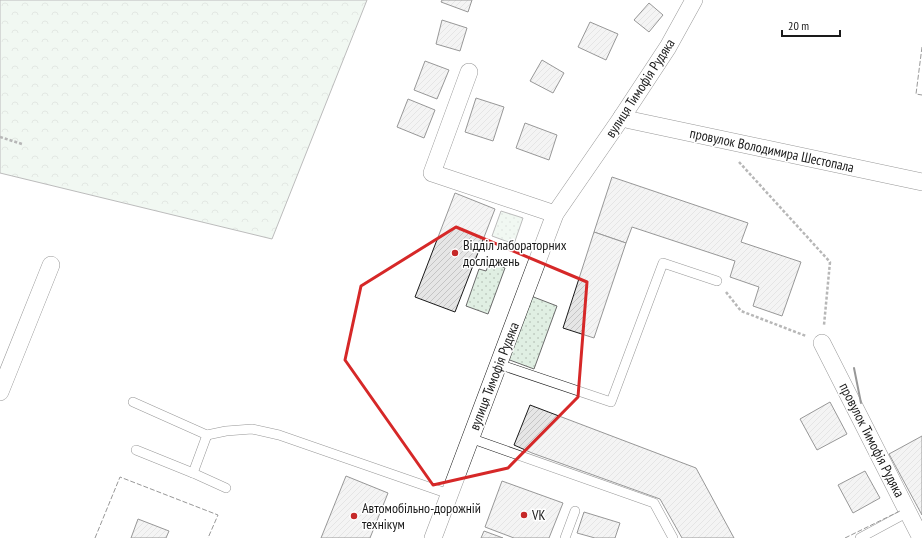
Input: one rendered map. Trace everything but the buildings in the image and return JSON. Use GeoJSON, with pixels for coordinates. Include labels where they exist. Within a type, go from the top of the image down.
{"type":"FeatureCollection","features":[{"type":"Feature","properties":{"kind":"street","name":"вулиця Тимофія Рудяка"},"geometry":{"type":"LineString","coordinates":[[432,538],[555,214],[668,47],[694,0]]}},
{"type":"Feature","properties":{"kind":"street"},"geometry":{"type":"LineString","coordinates":[[468,72],[432,173],[555,214]]}},
{"type":"Feature","properties":{"kind":"street","name":"провулок Володимира Шестопала"},"geometry":{"type":"LineString","coordinates":[[622,117],[922,182]]}},
{"type":"Feature","properties":{"kind":"street"},"geometry":{"type":"LineString","coordinates":[[0,392],[51,265]]}},
{"type":"Feature","properties":{"kind":"street","name":"провулок Тимофія Рудяка"},"geometry":{"type":"LineString","coordinates":[[822,343],[921,538]]}},
{"type":"Feature","properties":{"kind":"lane"},"geometry":{"type":"LineString","coordinates":[[498,364],[611,402],[663,263],[717,281]]}},
{"type":"Feature","properties":{"kind":"lane"},"geometry":{"type":"LineString","coordinates":[[133,402],[207,435],[226,430],[252,429],[279,435],[449,494]]}},
{"type":"Feature","properties":{"kind":"lane"},"geometry":{"type":"LineString","coordinates":[[193,473],[207,435]]}},
{"type":"Feature","properties":{"kind":"lane"},"geometry":{"type":"LineString","coordinates":[[470,438],[654,503],[673,538]]}},
{"type":"Feature","properties":{"kind":"lane"},"geometry":{"type":"LineString","coordinates":[[136,450],[226,488]]}},
{"type":"Feature","properties":{"kind":"lane"},"geometry":{"type":"LineString","coordinates":[[565,538],[575,511]]}},
{"type":"Feature","properties":{"kind":"lane"},"geometry":{"type":"LineString","coordinates":[[860,538],[908,512]]}},
{"type":"Feature","properties":{"kind":"path"},"geometry":{"type":"LineString","coordinates":[[0,137],[22,144]]}},
{"type":"Feature","properties":{"kind":"path"},"geometry":{"type":"LineString","coordinates":[[717,281],[741,311],[796,331],[822,343],[830,262],[739,162]]}},
{"type":"Feature","properties":{"kind":"highlighted area"},"geometry":{"type":"Polygon","coordinates":[[[456,227],[587,282],[578,397],[508,468],[433,485],[345,360],[361,286],[456,227]]]}},
{"type":"Feature","properties":{"kind":"green space"},"geometry":{"type":"Polygon","coordinates":[[[0,0],[367,0],[272,239],[0,173],[0,0]]]}},
{"type":"Feature","properties":{"kind":"green space"},"geometry":{"type":"Polygon","coordinates":[[[501,211],[523,218],[514,244],[492,236],[501,211]]]}},
{"type":"Feature","properties":{"kind":"green space"},"geometry":{"type":"Polygon","coordinates":[[[490,262],[505,268],[488,314],[466,306],[479,269],[486,271],[490,262]]]}},
{"type":"Feature","properties":{"kind":"green space"},"geometry":{"type":"Polygon","coordinates":[[[531,296],[557,306],[534,369],[507,359],[531,296]]]}},
{"type":"Feature","properties":{"kind":"fence"},"geometry":{"type":"LineString","coordinates":[[922,47],[916,94],[922,95]]}},
{"type":"Feature","properties":{"kind":"fence"},"geometry":{"type":"LineString","coordinates":[[95,538],[120,477],[218,515],[208,538]]}},
{"type":"Feature","properties":{"kind":"fence"},"geometry":{"type":"LineString","coordinates":[[845,538],[900,511]]}},
{"type":"Feature","properties":{"kind":"wall"},"geometry":{"type":"LineString","coordinates":[[854,368],[861,403]]}},
{"type":"Feature","properties":{"kind":"place","name":"Відділ лабораторних досліджень"},"geometry":{"type":"Point","coordinates":[455,253]}},
{"type":"Feature","properties":{"kind":"place","name":"VK"},"geometry":{"type":"Point","coordinates":[524,515]}},
{"type":"Feature","properties":{"kind":"place","name":"Автомобільно-дорожній технікум"},"geometry":{"type":"Point","coordinates":[354,516]}}]}
